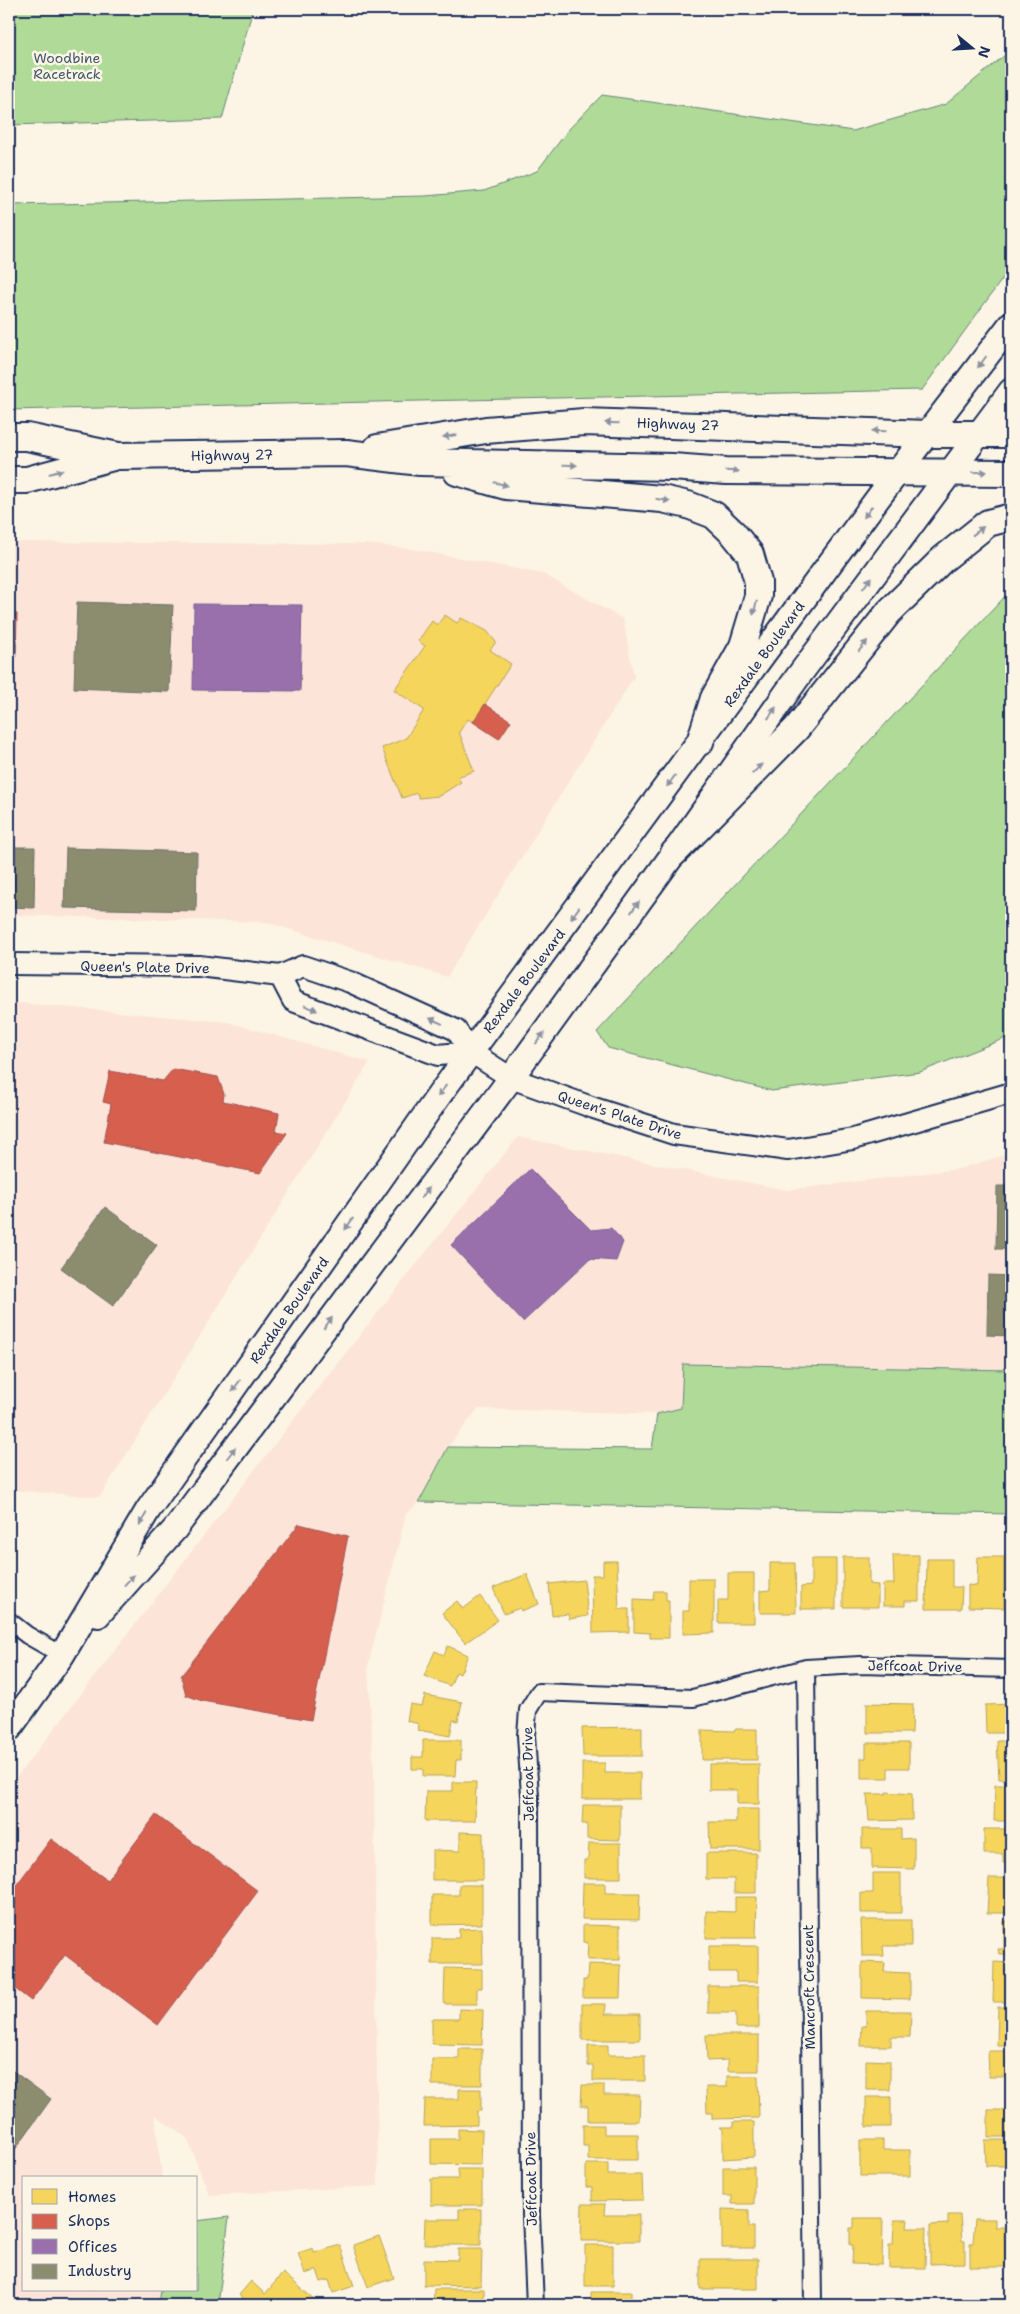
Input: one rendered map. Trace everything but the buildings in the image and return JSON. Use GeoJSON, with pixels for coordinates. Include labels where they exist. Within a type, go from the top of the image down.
{"type":"FeatureCollection","features":[{"type":"Feature","properties":{"kind":"main road","name":"Rexdale Boulevard"},"geometry":{"type":"LineString","coordinates":[[9,1729],[62,1655],[148,1510],[471,1052],[898,473],[1011,324]]}},
{"type":"Feature","properties":{"kind":"main road","name":"Rexdale Boulevard"},"geometry":{"type":"LineString","coordinates":[[62,1655],[175,1529],[512,1078],[797,678],[1011,391]]}},
{"type":"Feature","properties":{"kind":"main road","name":"Highway 27"},"geometry":{"type":"LineString","coordinates":[[346,454],[486,430],[584,422],[928,434],[1011,434]]}},
{"type":"Feature","properties":{"kind":"main road","name":"Highway 27"},"geometry":{"type":"LineString","coordinates":[[9,437],[27,437],[118,456],[346,454],[420,462],[672,467],[726,471],[1011,473]]}},
{"type":"Feature","properties":{"kind":"main road","name":"Highway 27"},"geometry":{"type":"LineString","coordinates":[[9,480],[27,480],[118,456]]}},
{"type":"Feature","properties":{"kind":"main road"},"geometry":{"type":"LineString","coordinates":[[420,462],[506,486],[662,499],[688,505],[714,515],[723,522],[750,554],[758,582],[758,596],[743,646],[714,698],[700,742]]}},
{"type":"Feature","properties":{"kind":"main road"},"geometry":{"type":"LineString","coordinates":[[674,853],[796,729],[889,612],[943,559],[988,523],[1011,517]]}},
{"type":"Feature","properties":{"kind":"street","name":"Queen's Plate Drive"},"geometry":{"type":"LineString","coordinates":[[9,964],[199,966],[280,976],[303,966],[350,982],[456,1030],[471,1052],[512,1078],[594,1108],[674,1134],[788,1150],[853,1139],[1011,1093]]}},
{"type":"Feature","properties":{"kind":"street"},"geometry":{"type":"LineString","coordinates":[[280,976],[292,1001],[438,1056],[471,1052]]}},
{"type":"Feature","properties":{"kind":"street"},"geometry":{"type":"LineString","coordinates":[[9,1620],[27,1635],[62,1655]]}},
{"type":"Feature","properties":{"kind":"street","name":"Jeffcoat Drive"},"geometry":{"type":"LineString","coordinates":[[535,2305],[531,2216],[530,1806],[526,1735],[528,1710],[540,1692],[693,1698],[806,1668],[860,1665],[1011,1669]]}},
{"type":"Feature","properties":{"kind":"street","name":"Mancroft Crescent"},"geometry":{"type":"LineString","coordinates":[[806,1668],[813,2305]]}},
{"type":"Feature","properties":{"kind":"shaded area"},"geometry":{"type":"Polygon","coordinates":[[[9,542],[367,544],[413,549],[543,574],[623,619],[634,677],[447,977],[266,922],[9,915],[9,542]]]}},
{"type":"Feature","properties":{"kind":"shaded area"},"geometry":{"type":"Polygon","coordinates":[[[9,1002],[227,1022],[370,1062],[100,1497],[9,1490],[9,1002]]]}},
{"type":"Feature","properties":{"kind":"shaded area"},"geometry":{"type":"Polygon","coordinates":[[[518,1137],[787,1190],[959,1169],[1011,1153],[1011,1370],[683,1364],[681,1408],[657,1414],[478,1409],[448,1447],[419,1502],[406,1514],[368,1666],[374,1771],[378,2186],[209,2195],[187,2138],[155,2115],[162,2176],[22,2176],[22,2292],[161,2292],[159,2305],[9,2305],[9,1787],[336,1365],[518,1137]]]}},
{"type":"Feature","properties":{"kind":"green space","name":"Woodbine Racetrack"},"geometry":{"type":"Polygon","coordinates":[[[9,9],[253,9],[222,119],[9,125],[9,9]]]}},
{"type":"Feature","properties":{"kind":"green space"},"geometry":{"type":"Polygon","coordinates":[[[1011,50],[1011,267],[922,390],[9,410],[9,205],[425,196],[484,191],[537,171],[569,129],[602,95],[853,131],[946,104],[1011,50]]]}},
{"type":"Feature","properties":{"kind":"green space"},"geometry":{"type":"Polygon","coordinates":[[[1011,590],[1011,1036],[920,1072],[772,1091],[608,1048],[597,1032],[1011,590]]]}},
{"type":"Feature","properties":{"kind":"green space"},"geometry":{"type":"Polygon","coordinates":[[[683,1364],[1011,1370],[1011,1514],[419,1502],[448,1447],[652,1449],[657,1414],[681,1408],[683,1364]]]}},
{"type":"Feature","properties":{"kind":"green space"},"geometry":{"type":"Polygon","coordinates":[[[229,2217],[218,2305],[159,2305],[161,2292],[198,2292],[198,2221],[229,2217]]]}}]}
